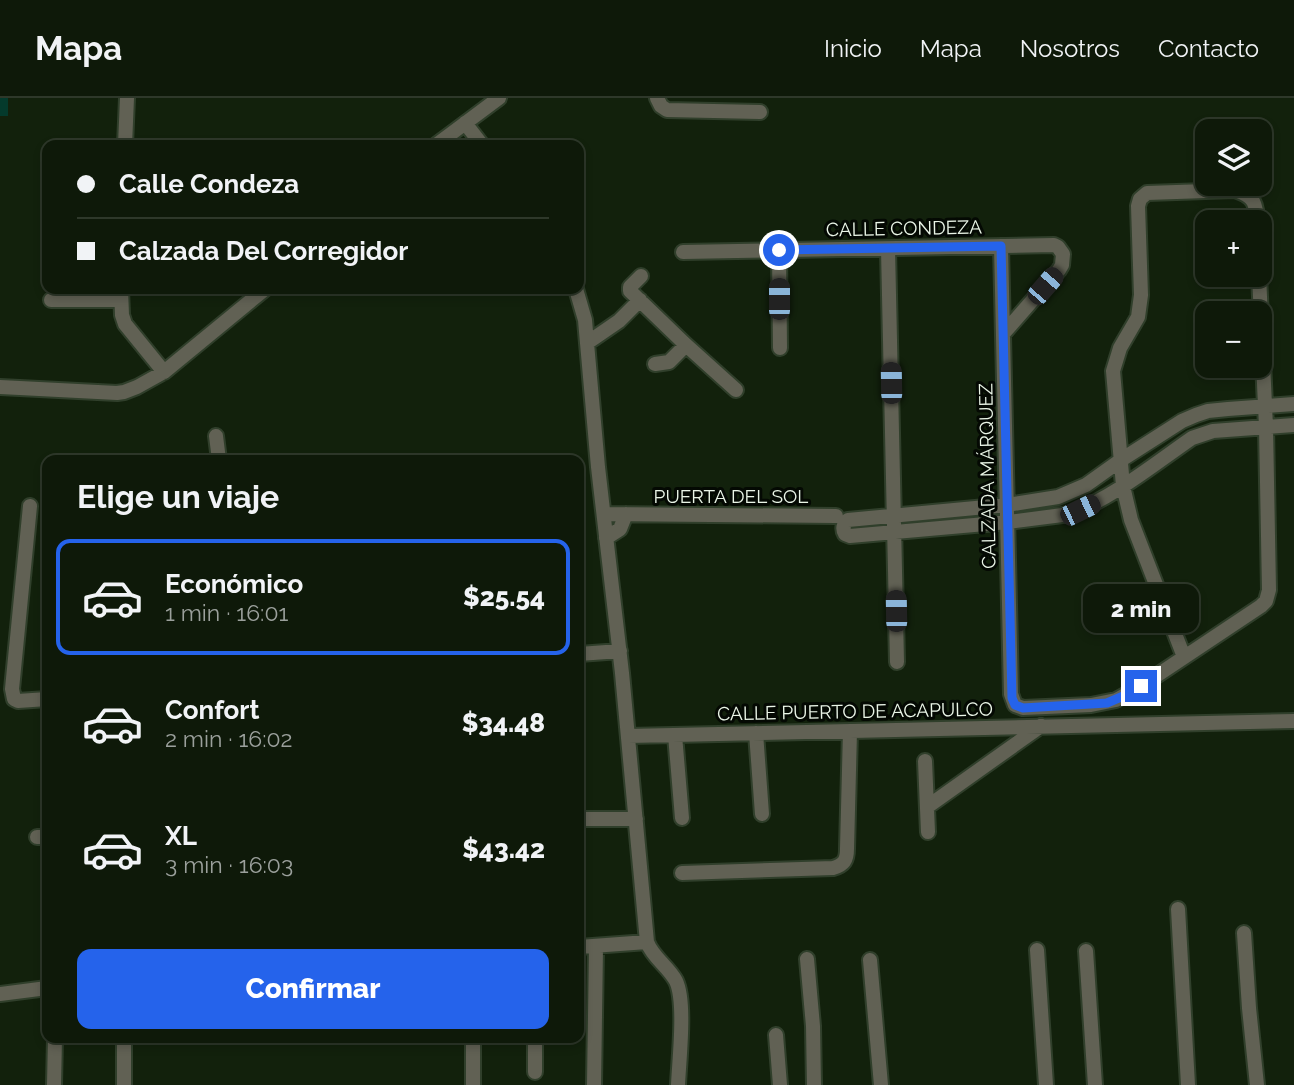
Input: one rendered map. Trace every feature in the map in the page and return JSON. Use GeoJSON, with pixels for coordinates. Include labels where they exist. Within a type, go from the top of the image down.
{"type":"FeatureCollection","features":[{"type":"Feature","properties":{"kind":"street"},"geometry":{"type":"LineString","coordinates":[[125,140],[127,98]]}},
{"type":"Feature","properties":{"kind":"street"},"geometry":{"type":"LineString","coordinates":[[443,140],[499,98]]}},
{"type":"Feature","properties":{"kind":"street"},"geometry":{"type":"LineString","coordinates":[[657,98],[667,110],[760,112]]}},
{"type":"Feature","properties":{"kind":"street"},"geometry":{"type":"LineString","coordinates":[[465,123],[478,140]]}},
{"type":"Feature","properties":{"kind":"street"},"geometry":{"type":"LineString","coordinates":[[1256,210],[1254,202],[1235,190],[1147,193],[1140,199],[1137,212],[1140,309],[1119,348],[1113,371],[1123,486],[1131,520],[1184,657],[1261,606],[1268,596],[1266,427],[1260,287]]}},
{"type":"Feature","properties":{"kind":"street","name":"CALLE CONDEZA"},"geometry":{"type":"LineString","coordinates":[[683,252],[1054,245],[1063,254],[1062,265],[1003,334]]}},
{"type":"Feature","properties":{"kind":"street","name":"CALZADA MÁRQUEZ"},"geometry":{"type":"LineString","coordinates":[[1001,246],[1011,694],[1015,705],[1027,709],[1107,703],[1135,690],[1184,657]]}},
{"type":"Feature","properties":{"kind":"street"},"geometry":{"type":"LineString","coordinates":[[888,249],[897,662]]}},
{"type":"Feature","properties":{"kind":"street"},"geometry":{"type":"LineString","coordinates":[[779,250],[780,348]]}},
{"type":"Feature","properties":{"kind":"street"},"geometry":{"type":"LineString","coordinates":[[641,276],[630,290],[736,390]]}},
{"type":"Feature","properties":{"kind":"street"},"geometry":{"type":"LineString","coordinates":[[0,387],[124,392],[164,372],[259,294]]}},
{"type":"Feature","properties":{"kind":"street"},"geometry":{"type":"LineString","coordinates":[[577,294],[585,320],[647,942],[653,954],[676,981],[680,993],[678,1085]]}},
{"type":"Feature","properties":{"kind":"street"},"geometry":{"type":"LineString","coordinates":[[51,300],[121,295],[125,324],[164,372]]}},
{"type":"Feature","properties":{"kind":"street"},"geometry":{"type":"LineString","coordinates":[[587,343],[619,321],[640,300]]}},
{"type":"Feature","properties":{"kind":"street"},"geometry":{"type":"LineString","coordinates":[[655,364],[669,362],[686,345]]}},
{"type":"Feature","properties":{"kind":"street"},"geometry":{"type":"LineString","coordinates":[[1294,404],[1208,411],[1196,415],[1121,460],[1098,478],[1058,497],[1007,505],[848,520],[843,527],[844,533],[847,536],[895,533],[1070,514],[1123,486],[1192,438],[1204,433],[1213,430],[1294,425]]}},
{"type":"Feature","properties":{"kind":"street"},"geometry":{"type":"LineString","coordinates":[[216,436],[218,455]]}},
{"type":"Feature","properties":{"kind":"street"},"geometry":{"type":"LineString","coordinates":[[30,506],[12,690],[14,699],[18,701],[42,699]]}},
{"type":"Feature","properties":{"kind":"street","name":"PUERTA DEL SOL"},"geometry":{"type":"LineString","coordinates":[[604,514],[836,516]]}},
{"type":"Feature","properties":{"kind":"street","name":"PUERTA DEL SOL"},"geometry":{"type":"LineString","coordinates":[[606,538],[620,529],[626,514]]}},
{"type":"Feature","properties":{"kind":"street"},"geometry":{"type":"LineString","coordinates":[[584,654],[620,651]]}},
{"type":"Feature","properties":{"kind":"street","name":"CALLE PUERTO DE ACAPULCO"},"geometry":{"type":"LineString","coordinates":[[628,736],[1294,721]]}},
{"type":"Feature","properties":{"kind":"street"},"geometry":{"type":"LineString","coordinates":[[927,807],[1041,726]]}},
{"type":"Feature","properties":{"kind":"street"},"geometry":{"type":"LineString","coordinates":[[682,873],[833,868],[843,864],[848,849],[850,747],[844,731]]}},
{"type":"Feature","properties":{"kind":"street"},"geometry":{"type":"LineString","coordinates":[[756,733],[762,814]]}},
{"type":"Feature","properties":{"kind":"street"},"geometry":{"type":"LineString","coordinates":[[676,734],[682,818]]}},
{"type":"Feature","properties":{"kind":"street"},"geometry":{"type":"LineString","coordinates":[[925,761],[928,832]]}},
{"type":"Feature","properties":{"kind":"street"},"geometry":{"type":"LineString","coordinates":[[584,819],[636,819]]}},
{"type":"Feature","properties":{"kind":"street"},"geometry":{"type":"LineString","coordinates":[[1178,909],[1188,1085]]}},
{"type":"Feature","properties":{"kind":"street"},"geometry":{"type":"LineString","coordinates":[[1244,933],[1257,1085]]}},
{"type":"Feature","properties":{"kind":"street"},"geometry":{"type":"LineString","coordinates":[[584,947],[647,942]]}},
{"type":"Feature","properties":{"kind":"street"},"geometry":{"type":"LineString","coordinates":[[594,1085],[596,947]]}},
{"type":"Feature","properties":{"kind":"street"},"geometry":{"type":"LineString","coordinates":[[1037,950],[1046,1085]]}},
{"type":"Feature","properties":{"kind":"street"},"geometry":{"type":"LineString","coordinates":[[1086,951],[1095,1085]]}},
{"type":"Feature","properties":{"kind":"street"},"geometry":{"type":"LineString","coordinates":[[807,959],[813,1026],[814,1085]]}},
{"type":"Feature","properties":{"kind":"street"},"geometry":{"type":"LineString","coordinates":[[870,960],[881,1085]]}},
{"type":"Feature","properties":{"kind":"street"},"geometry":{"type":"LineString","coordinates":[[0,994],[42,989]]}},
{"type":"Feature","properties":{"kind":"street"},"geometry":{"type":"LineString","coordinates":[[776,1035],[780,1085]]}},
{"type":"Feature","properties":{"kind":"street"},"geometry":{"type":"LineString","coordinates":[[54,1085],[55,1043]]}},
{"type":"Feature","properties":{"kind":"street"},"geometry":{"type":"LineString","coordinates":[[124,1043],[124,1085]]}},
{"type":"Feature","properties":{"kind":"street"},"geometry":{"type":"LineString","coordinates":[[473,1043],[473,1085]]}},
{"type":"Feature","properties":{"kind":"street"},"geometry":{"type":"LineString","coordinates":[[535,1043],[535,1072]]}},
{"type":"Feature","properties":{"kind":"building"},"geometry":{"type":"Polygon","coordinates":[[[0,98],[8,98],[8,116],[0,116],[0,98]]]}},
{"type":"Feature","properties":{"kind":"route"},"geometry":{"type":"LineString","coordinates":[[779,250],[1001,246],[1012,698],[1015,705],[1023,708],[1091,705],[1116,700],[1141,686]]}}]}
